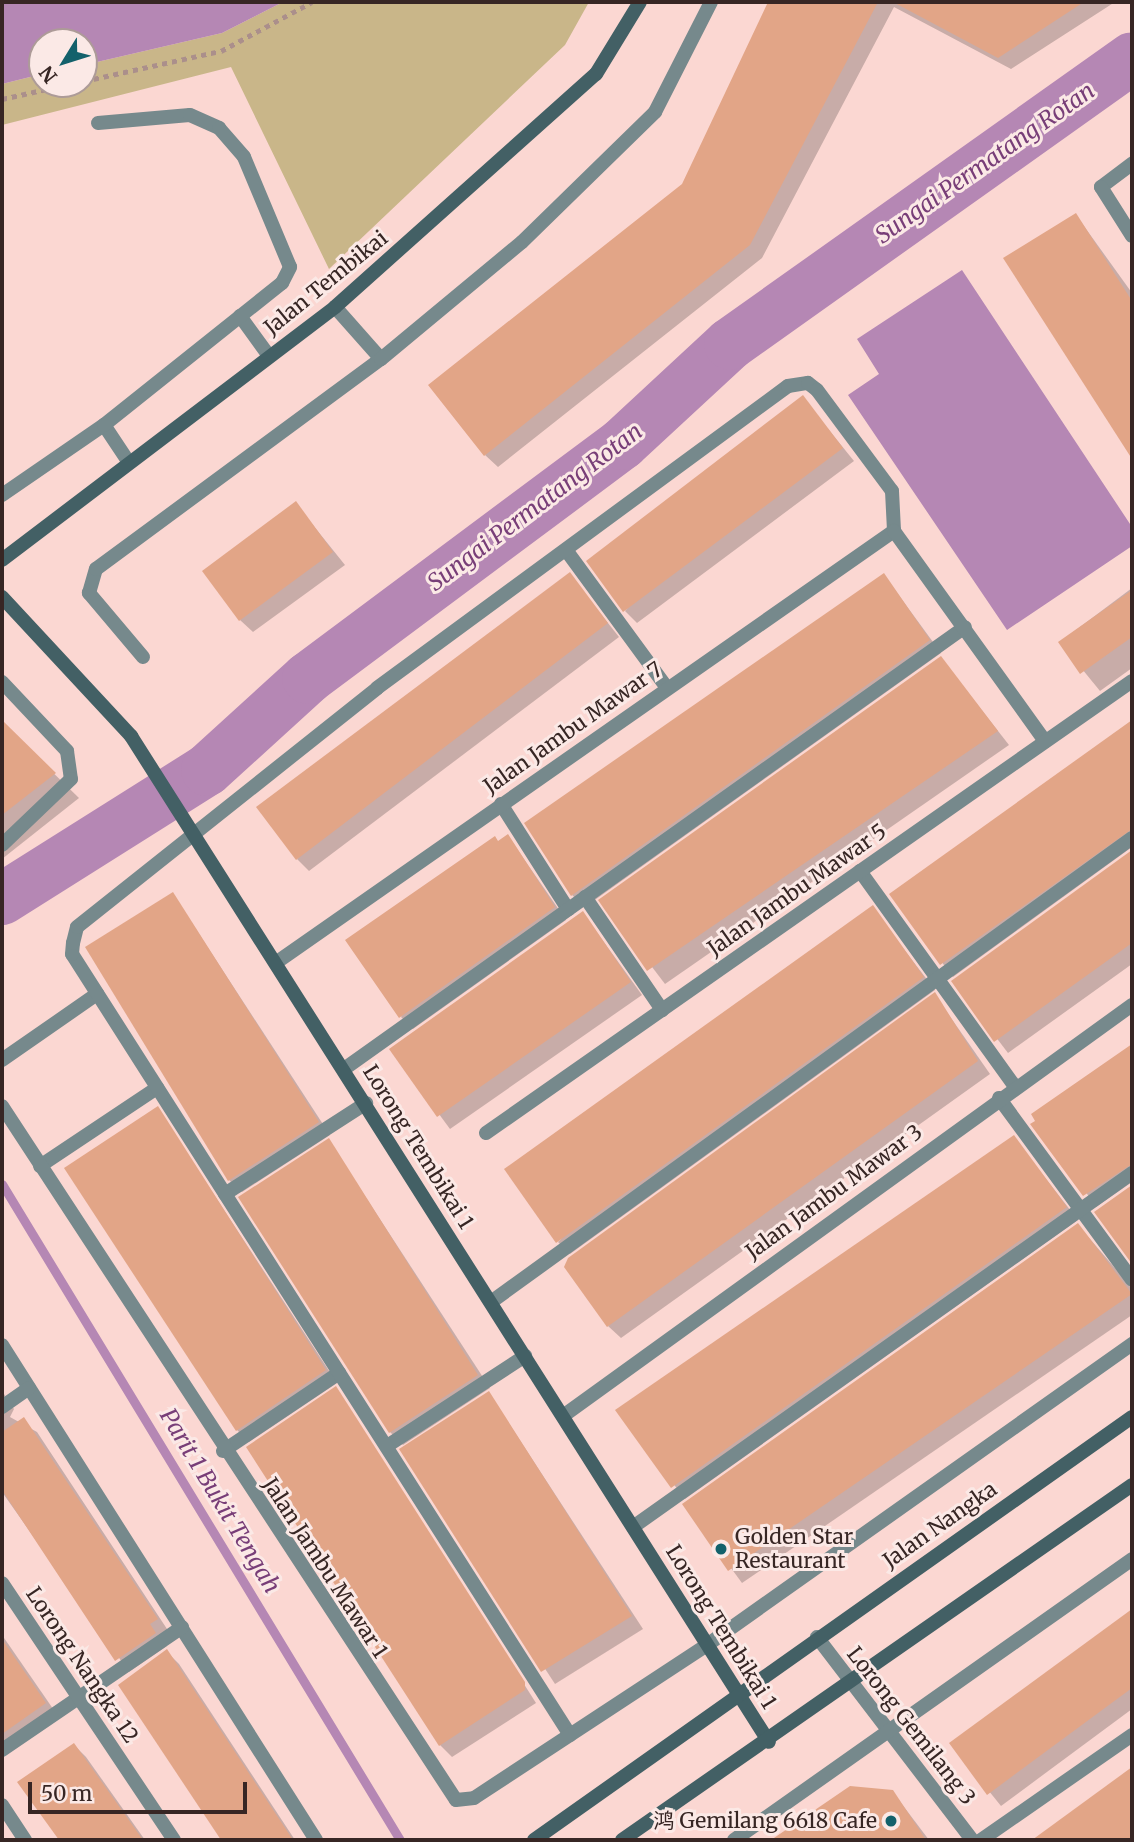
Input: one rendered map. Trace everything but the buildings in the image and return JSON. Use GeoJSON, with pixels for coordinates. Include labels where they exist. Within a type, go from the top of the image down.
{"type":"FeatureCollection","features":[{"type":"Feature","properties":{"kind":"street","name":"Jalan Tembikai"},"geometry":{"type":"LineString","coordinates":[[2,560],[128,461],[335,307],[596,74],[640,2]]}},
{"type":"Feature","properties":{"kind":"street"},"geometry":{"type":"LineString","coordinates":[[143,657],[89,593],[96,569],[382,359],[522,242],[654,112],[711,2]]}},
{"type":"Feature","properties":{"kind":"street"},"geometry":{"type":"LineString","coordinates":[[2,495],[104,425],[282,283],[290,267],[244,157],[219,128],[190,115],[98,123]]}},
{"type":"Feature","properties":{"kind":"street"},"geometry":{"type":"LineString","coordinates":[[1132,164],[1101,187],[1132,236]]}},
{"type":"Feature","properties":{"kind":"street"},"geometry":{"type":"LineString","coordinates":[[335,307],[382,359]]}},
{"type":"Feature","properties":{"kind":"street"},"geometry":{"type":"LineString","coordinates":[[240,316],[269,356]]}},
{"type":"Feature","properties":{"kind":"street"},"geometry":{"type":"LineString","coordinates":[[570,1735],[72,954],[77,927],[194,832],[566,550],[788,386],[808,383],[892,491],[894,531],[1045,741]]}},
{"type":"Feature","properties":{"kind":"street"},"geometry":{"type":"LineString","coordinates":[[104,425],[128,461]]}},
{"type":"Feature","properties":{"kind":"street","name":"Jalan Jambu Mawar 7"},"geometry":{"type":"LineString","coordinates":[[277,962],[894,531]]}},
{"type":"Feature","properties":{"kind":"street"},"geometry":{"type":"LineString","coordinates":[[566,550],[667,688]]}},
{"type":"Feature","properties":{"kind":"street","name":"Lorong Tembikai 1"},"geometry":{"type":"LineString","coordinates":[[2,597],[131,736],[186,818],[769,1742]]}},
{"type":"Feature","properties":{"kind":"street"},"geometry":{"type":"LineString","coordinates":[[344,1069],[965,627]]}},
{"type":"Feature","properties":{"kind":"street","name":"Jalan Jambu Mawar 5"},"geometry":{"type":"LineString","coordinates":[[486,1133],[1132,681]]}},
{"type":"Feature","properties":{"kind":"street"},"geometry":{"type":"LineString","coordinates":[[2,682],[67,751],[71,779],[2,845]]}},
{"type":"Feature","properties":{"kind":"street"},"geometry":{"type":"LineString","coordinates":[[501,804],[568,909]]}},
{"type":"Feature","properties":{"kind":"street"},"geometry":{"type":"LineString","coordinates":[[491,1302],[1132,838]]}},
{"type":"Feature","properties":{"kind":"street"},"geometry":{"type":"LineString","coordinates":[[860,871],[1015,1087]]}},
{"type":"Feature","properties":{"kind":"street"},"geometry":{"type":"LineString","coordinates":[[585,897],[662,1010]]}},
{"type":"Feature","properties":{"kind":"street"},"geometry":{"type":"LineString","coordinates":[[2,1060],[97,994]]}},
{"type":"Feature","properties":{"kind":"street","name":"Jalan Jambu Mawar 3"},"geometry":{"type":"LineString","coordinates":[[563,1416],[999,1098],[1132,1005]]}},
{"type":"Feature","properties":{"kind":"street"},"geometry":{"type":"LineString","coordinates":[[40,1166],[157,1088]]}},
{"type":"Feature","properties":{"kind":"street"},"geometry":{"type":"LineString","coordinates":[[999,1098],[1132,1280]]}},
{"type":"Feature","properties":{"kind":"street"},"geometry":{"type":"LineString","coordinates":[[225,1194],[366,1103]]}},
{"type":"Feature","properties":{"kind":"street","name":"Jalan Jambu Mawar 1"},"geometry":{"type":"LineString","coordinates":[[2,1106],[223,1451],[456,1800],[474,1798],[708,1645],[1132,1343]]}},
{"type":"Feature","properties":{"kind":"street"},"geometry":{"type":"LineString","coordinates":[[633,1527],[1132,1173]]}},
{"type":"Feature","properties":{"kind":"street"},"geometry":{"type":"LineString","coordinates":[[2,1345],[316,1840]]}},
{"type":"Feature","properties":{"kind":"street"},"geometry":{"type":"LineString","coordinates":[[387,1446],[525,1356]]}},
{"type":"Feature","properties":{"kind":"street"},"geometry":{"type":"LineString","coordinates":[[223,1451],[339,1373]]}},
{"type":"Feature","properties":{"kind":"street"},"geometry":{"type":"LineString","coordinates":[[2,1407],[29,1388]]}},
{"type":"Feature","properties":{"kind":"street","name":"Jalan Nangka"},"geometry":{"type":"LineString","coordinates":[[534,1840],[817,1637],[1132,1417]]}},
{"type":"Feature","properties":{"kind":"street"},"geometry":{"type":"LineString","coordinates":[[622,1840],[769,1742],[1132,1485]]}},
{"type":"Feature","properties":{"kind":"street"},"geometry":{"type":"LineString","coordinates":[[734,1840],[1132,1559]]}},
{"type":"Feature","properties":{"kind":"street","name":"Lorong Nangka 12"},"geometry":{"type":"LineString","coordinates":[[2,1583],[174,1840]]}},
{"type":"Feature","properties":{"kind":"street"},"geometry":{"type":"LineString","coordinates":[[2,1750],[182,1627]]}},
{"type":"Feature","properties":{"kind":"street","name":"Lorong Gemilang 3"},"geometry":{"type":"LineString","coordinates":[[817,1637],[970,1839]]}},
{"type":"Feature","properties":{"kind":"street"},"geometry":{"type":"LineString","coordinates":[[970,1839],[1132,1735]]}},
{"type":"Feature","properties":{"kind":"street"},"geometry":{"type":"LineString","coordinates":[[2,1805],[25,1840]]}},
{"type":"Feature","properties":{"kind":"path"},"geometry":{"type":"LineString","coordinates":[[98,78],[221,51],[312,2]]}},
{"type":"Feature","properties":{"kind":"path"},"geometry":{"type":"LineString","coordinates":[[2,99],[28,93]]}},
{"type":"Feature","properties":{"kind":"shaded area"},"geometry":{"type":"Polygon","coordinates":[[[2,2],[283,2],[222,33],[98,62],[98,28],[28,28],[28,78],[2,84],[2,2]]]}},
{"type":"Feature","properties":{"kind":"shaded area"},"geometry":{"type":"Polygon","coordinates":[[[283,2],[589,2],[565,45],[329,269],[231,67],[2,125],[2,84],[28,78],[28,98],[98,98],[98,62],[222,33],[283,2]]]}},
{"type":"Feature","properties":{"kind":"shaded area"},"geometry":{"type":"Polygon","coordinates":[[[962,270],[1132,527],[1132,546],[1007,630],[848,395],[879,374],[857,339],[962,270]]]}},
{"type":"Feature","properties":{"kind":"waterway","name":"Sungai Permatang Rotan"},"geometry":{"type":"LineString","coordinates":[[2,899],[207,770],[308,678],[622,444],[730,344],[1132,58]]}},
{"type":"Feature","properties":{"kind":"waterway","name":"Parit 1 Bukit Tengah"},"geometry":{"type":"LineString","coordinates":[[2,1184],[400,1840]]}},
{"type":"Feature","properties":{"kind":"place","name":"Golden Star Restaurant"},"geometry":{"type":"Point","coordinates":[721,1549]}},
{"type":"Feature","properties":{"kind":"place","name":"鸿 Gemilang 6618 Cafe"},"geometry":{"type":"Point","coordinates":[891,1821]}}]}
